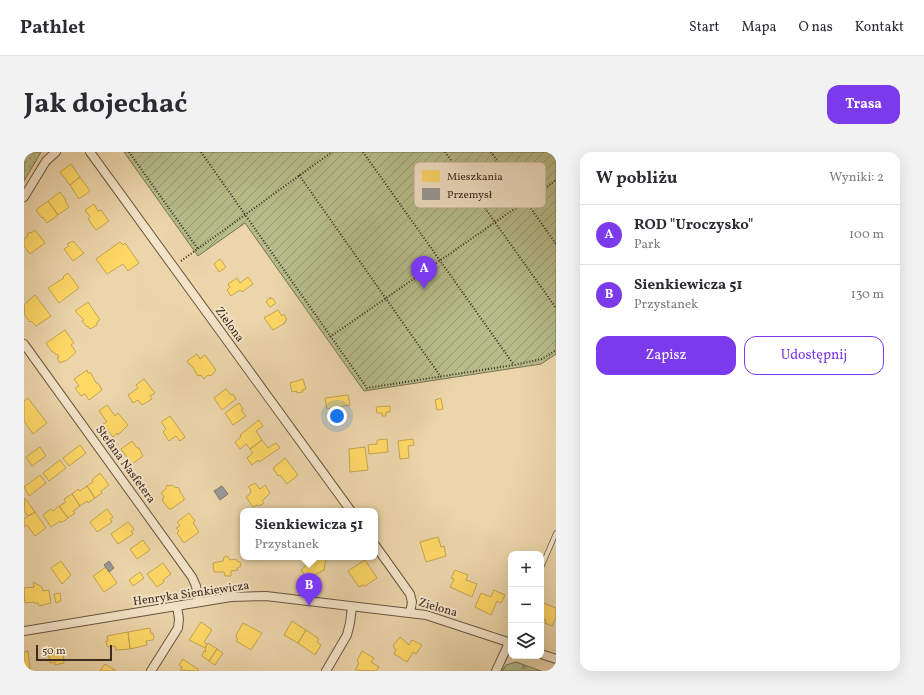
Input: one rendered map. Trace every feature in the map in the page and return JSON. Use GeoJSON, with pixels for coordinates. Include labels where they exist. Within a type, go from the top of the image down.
{"type":"FeatureCollection","features":[{"type":"Feature","properties":{"kind":"street"},"geometry":{"type":"LineString","coordinates":[[24,197],[46,161],[56,152]]}},
{"type":"Feature","properties":{"kind":"street","name":"Zielona"},"geometry":{"type":"LineString","coordinates":[[90,152],[349,508]]}},
{"type":"Feature","properties":{"kind":"street","name":"Stefana Nasfetera"},"geometry":{"type":"LineString","coordinates":[[24,344],[192,577],[196,586],[199,602]]}},
{"type":"Feature","properties":{"kind":"street","name":"Zielona"},"geometry":{"type":"LineString","coordinates":[[378,548],[408,590],[412,598],[410,613],[442,620],[508,640]]}},
{"type":"Feature","properties":{"kind":"street","name":"Henryka Sienkiewicza"},"geometry":{"type":"LineString","coordinates":[[24,631],[242,596],[266,596],[410,613]]}},
{"type":"Feature","properties":{"kind":"street"},"geometry":{"type":"LineString","coordinates":[[151,671],[178,628],[179,619],[177,606]]}},
{"type":"Feature","properties":{"kind":"street"},"geometry":{"type":"LineString","coordinates":[[326,671],[347,635],[352,607]]}},
{"type":"Feature","properties":{"kind":"street"},"geometry":{"type":"LineString","coordinates":[[496,671],[508,645]]}},
{"type":"Feature","properties":{"kind":"street"},"geometry":{"type":"LineString","coordinates":[[544,655],[556,659]]}},
{"type":"Feature","properties":{"kind":"lane"},"geometry":{"type":"LineString","coordinates":[[544,561],[556,533]]}},
{"type":"Feature","properties":{"kind":"path"},"geometry":{"type":"LineString","coordinates":[[129,152],[198,249]]}},
{"type":"Feature","properties":{"kind":"path"},"geometry":{"type":"LineString","coordinates":[[200,152],[367,388],[514,365],[542,359],[556,350]]}},
{"type":"Feature","properties":{"kind":"path"},"geometry":{"type":"LineString","coordinates":[[173,266],[332,152]]}},
{"type":"Feature","properties":{"kind":"path"},"geometry":{"type":"LineString","coordinates":[[363,152],[514,365]]}},
{"type":"Feature","properties":{"kind":"path"},"geometry":{"type":"LineString","coordinates":[[445,152],[452,162]]}},
{"type":"Feature","properties":{"kind":"path"},"geometry":{"type":"LineString","coordinates":[[491,152],[498,162]]}},
{"type":"Feature","properties":{"kind":"path"},"geometry":{"type":"LineString","coordinates":[[299,175],[441,377]]}},
{"type":"Feature","properties":{"kind":"path"},"geometry":{"type":"LineString","coordinates":[[546,187],[556,180]]}},
{"type":"Feature","properties":{"kind":"path"},"geometry":{"type":"LineString","coordinates":[[485,208],[556,308]]}},
{"type":"Feature","properties":{"kind":"path"},"geometry":{"type":"LineString","coordinates":[[330,337],[516,208]]}},
{"type":"Feature","properties":{"kind":"path"},"geometry":{"type":"LineString","coordinates":[[531,208],[556,244]]}},
{"type":"Feature","properties":{"kind":"green space"},"geometry":{"type":"Polygon","coordinates":[[[24,152],[41,152],[24,181],[24,152]]]}},
{"type":"Feature","properties":{"kind":"green space"},"geometry":{"type":"Polygon","coordinates":[[[124,152],[556,152],[556,354],[541,364],[364,391],[245,223],[198,256],[124,152]]]}},
{"type":"Feature","properties":{"kind":"green space"},"geometry":{"type":"Polygon","coordinates":[[[516,662],[541,671],[502,671],[506,665],[516,662]]]}},
{"type":"Feature","properties":{"kind":"building: Mieszkania"},"geometry":{"type":"Polygon","coordinates":[[[71,164],[80,177],[70,185],[60,172],[71,164]]]}},
{"type":"Feature","properties":{"kind":"building: Mieszkania"},"geometry":{"type":"Polygon","coordinates":[[[80,177],[90,191],[79,199],[70,185],[80,177]]]}},
{"type":"Feature","properties":{"kind":"building: Mieszkania"},"geometry":{"type":"Polygon","coordinates":[[[60,192],[69,207],[58,215],[48,201],[60,192]]]}},
{"type":"Feature","properties":{"kind":"building: Mieszkania"},"geometry":{"type":"Polygon","coordinates":[[[48,201],[58,215],[47,223],[36,210],[48,201]]]}},
{"type":"Feature","properties":{"kind":"building: Mieszkania"},"geometry":{"type":"Polygon","coordinates":[[[94,204],[98,211],[101,210],[109,221],[96,230],[88,219],[90,217],[85,210],[94,204]]]}},
{"type":"Feature","properties":{"kind":"building: Mieszkania"},"geometry":{"type":"Polygon","coordinates":[[[35,230],[45,243],[30,254],[24,246],[24,239],[28,236],[27,234],[35,230]]]}},
{"type":"Feature","properties":{"kind":"building: Mieszkania"},"geometry":{"type":"Polygon","coordinates":[[[73,241],[84,253],[73,261],[64,249],[69,246],[67,244],[73,241]]]}},
{"type":"Feature","properties":{"kind":"building: Mieszkania"},"geometry":{"type":"Polygon","coordinates":[[[120,242],[123,245],[125,243],[139,263],[128,271],[123,264],[107,274],[96,259],[120,242]]]}},
{"type":"Feature","properties":{"kind":"building: Mieszkania"},"geometry":{"type":"Polygon","coordinates":[[[220,259],[226,267],[219,272],[214,264],[220,259]]]}},
{"type":"Feature","properties":{"kind":"building: Mieszkania"},"geometry":{"type":"Polygon","coordinates":[[[68,273],[79,288],[59,303],[48,288],[64,278],[63,277],[68,273]]]}},
{"type":"Feature","properties":{"kind":"building: Mieszkania"},"geometry":{"type":"Polygon","coordinates":[[[248,277],[253,284],[242,292],[240,290],[231,296],[227,290],[230,287],[228,284],[237,278],[240,283],[248,277]]]}},
{"type":"Feature","properties":{"kind":"building: Mieszkania"},"geometry":{"type":"Polygon","coordinates":[[[35,295],[51,316],[36,326],[31,321],[30,322],[24,314],[24,305],[35,295]]]}},
{"type":"Feature","properties":{"kind":"building: Mieszkania"},"geometry":{"type":"Polygon","coordinates":[[[270,297],[270,299],[272,298],[276,303],[270,307],[266,302],[270,297]]]}},
{"type":"Feature","properties":{"kind":"building: Mieszkania"},"geometry":{"type":"Polygon","coordinates":[[[88,302],[100,320],[97,322],[97,325],[90,329],[75,311],[88,302]]]}},
{"type":"Feature","properties":{"kind":"building: Mieszkania"},"geometry":{"type":"Polygon","coordinates":[[[278,310],[282,316],[284,314],[287,320],[285,323],[273,330],[264,318],[278,310]]]}},
{"type":"Feature","properties":{"kind":"building: Mieszkania"},"geometry":{"type":"Polygon","coordinates":[[[65,330],[74,343],[71,345],[76,352],[66,361],[60,363],[57,358],[59,357],[57,354],[56,355],[52,352],[46,343],[65,330]]]}},
{"type":"Feature","properties":{"kind":"building: Mieszkania"},"geometry":{"type":"Polygon","coordinates":[[[197,354],[200,359],[205,355],[216,370],[211,376],[208,375],[204,379],[201,375],[198,376],[187,361],[197,354]]]}},
{"type":"Feature","properties":{"kind":"building: Mieszkania"},"geometry":{"type":"Polygon","coordinates":[[[87,370],[88,373],[91,373],[96,383],[98,383],[102,390],[89,400],[85,394],[81,396],[75,388],[79,386],[74,379],[87,370]]]}},
{"type":"Feature","properties":{"kind":"building: Mieszkania"},"geometry":{"type":"Polygon","coordinates":[[[144,379],[155,393],[150,396],[152,399],[142,405],[138,400],[133,403],[128,395],[138,388],[136,385],[144,379]]]}},
{"type":"Feature","properties":{"kind":"building: Mieszkania"},"geometry":{"type":"Polygon","coordinates":[[[303,379],[306,389],[302,390],[303,392],[292,392],[290,383],[303,379]]]}},
{"type":"Feature","properties":{"kind":"building: Mieszkania"},"geometry":{"type":"Polygon","coordinates":[[[226,389],[231,395],[233,394],[236,399],[222,410],[214,398],[226,389]]]}},
{"type":"Feature","properties":{"kind":"building: Mieszkania"},"geometry":{"type":"Polygon","coordinates":[[[348,395],[350,405],[327,409],[325,398],[348,395]]]}},
{"type":"Feature","properties":{"kind":"building: Mieszkania"},"geometry":{"type":"Polygon","coordinates":[[[28,398],[47,423],[33,434],[24,421],[24,401],[28,398]]]}},
{"type":"Feature","properties":{"kind":"building: Mieszkania"},"geometry":{"type":"Polygon","coordinates":[[[441,398],[443,409],[437,410],[435,400],[441,398]]]}},
{"type":"Feature","properties":{"kind":"building: Mieszkania"},"geometry":{"type":"Polygon","coordinates":[[[239,403],[243,409],[241,410],[246,416],[233,425],[225,413],[239,403]]]}},
{"type":"Feature","properties":{"kind":"building: Mieszkania"},"geometry":{"type":"Polygon","coordinates":[[[107,405],[115,416],[118,413],[128,425],[118,435],[117,433],[113,437],[103,424],[107,422],[99,411],[107,405]]]}},
{"type":"Feature","properties":{"kind":"building: Mieszkania"},"geometry":{"type":"Polygon","coordinates":[[[390,406],[390,412],[386,412],[386,416],[382,416],[382,413],[377,413],[376,407],[390,406]]]}},
{"type":"Feature","properties":{"kind":"building: Mieszkania"},"geometry":{"type":"Polygon","coordinates":[[[170,416],[185,437],[180,441],[176,436],[169,441],[163,432],[166,429],[161,422],[170,416]]]}},
{"type":"Feature","properties":{"kind":"building: Mieszkania"},"geometry":{"type":"Polygon","coordinates":[[[259,420],[263,426],[256,431],[262,440],[250,449],[246,444],[240,449],[235,442],[241,437],[240,435],[259,420]]]}},
{"type":"Feature","properties":{"kind":"building: Mieszkania"},"geometry":{"type":"Polygon","coordinates":[[[387,439],[388,452],[369,454],[368,445],[377,444],[377,440],[387,439]]]}},
{"type":"Feature","properties":{"kind":"building: Mieszkania"},"geometry":{"type":"Polygon","coordinates":[[[413,439],[414,445],[408,446],[409,458],[400,459],[398,441],[413,439]]]}},
{"type":"Feature","properties":{"kind":"building: Mieszkania"},"geometry":{"type":"Polygon","coordinates":[[[262,440],[268,448],[276,443],[280,448],[252,465],[247,458],[253,453],[250,449],[262,440]]]}},
{"type":"Feature","properties":{"kind":"building: Mieszkania"},"geometry":{"type":"Polygon","coordinates":[[[132,441],[137,448],[139,448],[143,456],[132,464],[121,449],[132,441]]]}},
{"type":"Feature","properties":{"kind":"building: Mieszkania"},"geometry":{"type":"Polygon","coordinates":[[[80,445],[86,453],[69,466],[63,458],[80,445]]]}},
{"type":"Feature","properties":{"kind":"building: Mieszkania"},"geometry":{"type":"Polygon","coordinates":[[[40,447],[46,456],[32,466],[26,457],[40,447]]]}},
{"type":"Feature","properties":{"kind":"building: Mieszkania"},"geometry":{"type":"Polygon","coordinates":[[[365,447],[368,470],[350,472],[349,449],[365,447]]]}},
{"type":"Feature","properties":{"kind":"building: Mieszkania"},"geometry":{"type":"Polygon","coordinates":[[[285,458],[298,475],[287,484],[280,475],[278,476],[273,468],[285,458]]]}},
{"type":"Feature","properties":{"kind":"building: Mieszkania"},"geometry":{"type":"Polygon","coordinates":[[[60,460],[66,468],[49,481],[43,473],[60,460]]]}},
{"type":"Feature","properties":{"kind":"building: Mieszkania"},"geometry":{"type":"Polygon","coordinates":[[[100,473],[109,485],[95,498],[87,486],[93,482],[92,480],[100,473]]]}},
{"type":"Feature","properties":{"kind":"building: Mieszkania"},"geometry":{"type":"Polygon","coordinates":[[[40,475],[46,483],[29,496],[24,487],[40,475]]]}},
{"type":"Feature","properties":{"kind":"building: Mieszkania"},"geometry":{"type":"Polygon","coordinates":[[[255,483],[260,489],[265,485],[270,493],[262,501],[264,503],[253,507],[246,497],[250,494],[251,490],[248,487],[255,483]]]}},
{"type":"Feature","properties":{"kind":"building: Mieszkania"},"geometry":{"type":"Polygon","coordinates":[[[167,485],[172,485],[179,488],[184,498],[184,500],[171,509],[169,509],[162,500],[164,497],[161,493],[166,489],[167,485]]]}},
{"type":"Feature","properties":{"kind":"building: Mieszkania"},"geometry":{"type":"Polygon","coordinates":[[[87,486],[95,498],[80,506],[72,494],[78,489],[80,491],[87,486]]]}},
{"type":"Feature","properties":{"kind":"building: Mieszkania"},"geometry":{"type":"Polygon","coordinates":[[[72,494],[80,506],[73,511],[75,513],[68,518],[59,506],[66,502],[64,499],[72,494]]]}},
{"type":"Feature","properties":{"kind":"building: Mieszkania"},"geometry":{"type":"Polygon","coordinates":[[[25,498],[35,512],[28,516],[24,511],[25,498]]]}},
{"type":"Feature","properties":{"kind":"building: Mieszkania"},"geometry":{"type":"Polygon","coordinates":[[[59,506],[68,518],[51,527],[43,515],[51,509],[53,511],[59,506]]]}},
{"type":"Feature","properties":{"kind":"building: Mieszkania"},"geometry":{"type":"Polygon","coordinates":[[[107,509],[113,517],[110,519],[112,522],[97,532],[90,522],[107,509]]]}},
{"type":"Feature","properties":{"kind":"building: Mieszkania"},"geometry":{"type":"Polygon","coordinates":[[[35,512],[46,528],[35,536],[27,525],[24,527],[24,519],[35,512]]]}},
{"type":"Feature","properties":{"kind":"building: Mieszkania"},"geometry":{"type":"Polygon","coordinates":[[[189,513],[195,521],[193,523],[199,532],[184,543],[177,533],[179,531],[176,528],[180,526],[177,522],[189,513]]]}},
{"type":"Feature","properties":{"kind":"building: Mieszkania"},"geometry":{"type":"Polygon","coordinates":[[[128,522],[134,529],[131,531],[133,534],[118,544],[111,534],[128,522]]]}},
{"type":"Feature","properties":{"kind":"building: Mieszkania"},"geometry":{"type":"Polygon","coordinates":[[[438,537],[441,547],[444,546],[446,556],[426,562],[420,542],[438,537]]]}},
{"type":"Feature","properties":{"kind":"building: Mieszkania"},"geometry":{"type":"Polygon","coordinates":[[[143,540],[150,550],[137,559],[130,549],[143,540]]]}},
{"type":"Feature","properties":{"kind":"building: Mieszkania"},"geometry":{"type":"Polygon","coordinates":[[[227,556],[230,560],[236,559],[240,562],[241,566],[237,568],[238,570],[231,571],[231,576],[225,576],[224,572],[214,572],[213,563],[223,561],[224,557],[227,556]]]}},
{"type":"Feature","properties":{"kind":"building: Mieszkania"},"geometry":{"type":"Polygon","coordinates":[[[326,560],[324,570],[314,575],[316,578],[310,582],[301,570],[311,561],[326,560]]]}},
{"type":"Feature","properties":{"kind":"building: Mieszkania"},"geometry":{"type":"Polygon","coordinates":[[[365,560],[377,578],[365,586],[363,585],[359,587],[348,571],[365,560]]]}},
{"type":"Feature","properties":{"kind":"building: Mieszkania"},"geometry":{"type":"Polygon","coordinates":[[[61,561],[71,575],[62,584],[51,568],[61,561]]]}},
{"type":"Feature","properties":{"kind":"building: Mieszkania"},"geometry":{"type":"Polygon","coordinates":[[[163,563],[171,574],[157,587],[147,574],[163,563]]]}},
{"type":"Feature","properties":{"kind":"building: Mieszkania"},"geometry":{"type":"Polygon","coordinates":[[[106,567],[117,583],[104,592],[93,576],[106,567]]]}},
{"type":"Feature","properties":{"kind":"building: Mieszkania"},"geometry":{"type":"Polygon","coordinates":[[[455,570],[468,575],[466,580],[477,584],[472,597],[450,587],[454,579],[451,578],[455,570]]]}},
{"type":"Feature","properties":{"kind":"building: Mieszkania"},"geometry":{"type":"Polygon","coordinates":[[[140,572],[144,578],[133,586],[129,580],[140,572]]]}},
{"type":"Feature","properties":{"kind":"building: Mieszkania"},"geometry":{"type":"Polygon","coordinates":[[[33,582],[42,587],[43,591],[49,590],[51,603],[39,606],[38,603],[34,602],[25,603],[24,588],[34,587],[33,582]]]}},
{"type":"Feature","properties":{"kind":"building: Mieszkania"},"geometry":{"type":"Polygon","coordinates":[[[494,590],[505,595],[501,603],[497,601],[491,615],[475,607],[481,593],[491,597],[494,590]]]}},
{"type":"Feature","properties":{"kind":"building: Mieszkania"},"geometry":{"type":"Polygon","coordinates":[[[60,593],[61,601],[56,603],[54,594],[60,593]]]}},
{"type":"Feature","properties":{"kind":"building: Mieszkania"},"geometry":{"type":"Polygon","coordinates":[[[544,603],[556,608],[556,618],[552,626],[545,623],[546,620],[544,619],[544,603]]]}},
{"type":"Feature","properties":{"kind":"building: Mieszkania"},"geometry":{"type":"Polygon","coordinates":[[[292,621],[306,630],[298,643],[284,635],[292,621]]]}},
{"type":"Feature","properties":{"kind":"building: Mieszkania"},"geometry":{"type":"Polygon","coordinates":[[[201,622],[212,630],[204,642],[207,644],[205,648],[189,640],[201,622]]]}},
{"type":"Feature","properties":{"kind":"building: Mieszkania"},"geometry":{"type":"Polygon","coordinates":[[[243,623],[262,633],[251,650],[236,641],[238,639],[236,638],[236,635],[243,623]]]}},
{"type":"Feature","properties":{"kind":"building: Mieszkania"},"geometry":{"type":"Polygon","coordinates":[[[150,628],[151,634],[153,633],[153,640],[146,641],[147,645],[130,649],[128,632],[150,628]]]}},
{"type":"Feature","properties":{"kind":"building: Mieszkania"},"geometry":{"type":"Polygon","coordinates":[[[306,630],[319,639],[317,642],[321,645],[315,655],[298,643],[306,630]]]}},
{"type":"Feature","properties":{"kind":"building: Mieszkania"},"geometry":{"type":"Polygon","coordinates":[[[128,632],[130,649],[116,650],[115,646],[107,646],[107,636],[128,632]]]}},
{"type":"Feature","properties":{"kind":"building: Mieszkania"},"geometry":{"type":"Polygon","coordinates":[[[400,637],[409,645],[412,640],[422,645],[416,654],[413,652],[407,662],[394,654],[396,650],[393,646],[400,637]]]}},
{"type":"Feature","properties":{"kind":"building: Mieszkania"},"geometry":{"type":"Polygon","coordinates":[[[208,643],[217,649],[209,661],[202,656],[204,651],[206,652],[205,648],[208,643]]]}},
{"type":"Feature","properties":{"kind":"building: Mieszkania"},"geometry":{"type":"Polygon","coordinates":[[[62,648],[64,663],[55,665],[55,662],[50,663],[48,649],[62,648]]]}},
{"type":"Feature","properties":{"kind":"building: Mieszkania"},"geometry":{"type":"Polygon","coordinates":[[[217,649],[223,653],[215,665],[209,661],[217,649]]]}},
{"type":"Feature","properties":{"kind":"building: Mieszkania"},"geometry":{"type":"Polygon","coordinates":[[[28,651],[30,669],[24,670],[24,652],[28,651]]]}},
{"type":"Feature","properties":{"kind":"building: Mieszkania"},"geometry":{"type":"Polygon","coordinates":[[[362,651],[374,658],[371,662],[379,667],[376,671],[355,670],[359,663],[357,661],[362,651]]]}},
{"type":"Feature","properties":{"kind":"building: Mieszkania"},"geometry":{"type":"Polygon","coordinates":[[[183,659],[199,670],[180,670],[182,667],[179,665],[183,659]]]}},
{"type":"Feature","properties":{"kind":"building: Mieszkania"},"geometry":{"type":"Polygon","coordinates":[[[105,664],[116,671],[100,671],[105,664]]]}},
{"type":"Feature","properties":{"kind":"building: Przemysł"},"geometry":{"type":"Polygon","coordinates":[[[222,486],[228,494],[220,500],[214,491],[222,486]]]}},
{"type":"Feature","properties":{"kind":"building: Przemysł"},"geometry":{"type":"Polygon","coordinates":[[[109,561],[114,568],[109,572],[104,565],[109,561]]]}},
{"type":"Feature","properties":{"kind":"place","name":"ROD \"Uroczysko\""},"geometry":{"type":"Point","coordinates":[424,289]}},
{"type":"Feature","properties":{"kind":"place","name":"Sienkiewicza 51"},"geometry":{"type":"Point","coordinates":[309,606]}}]}
